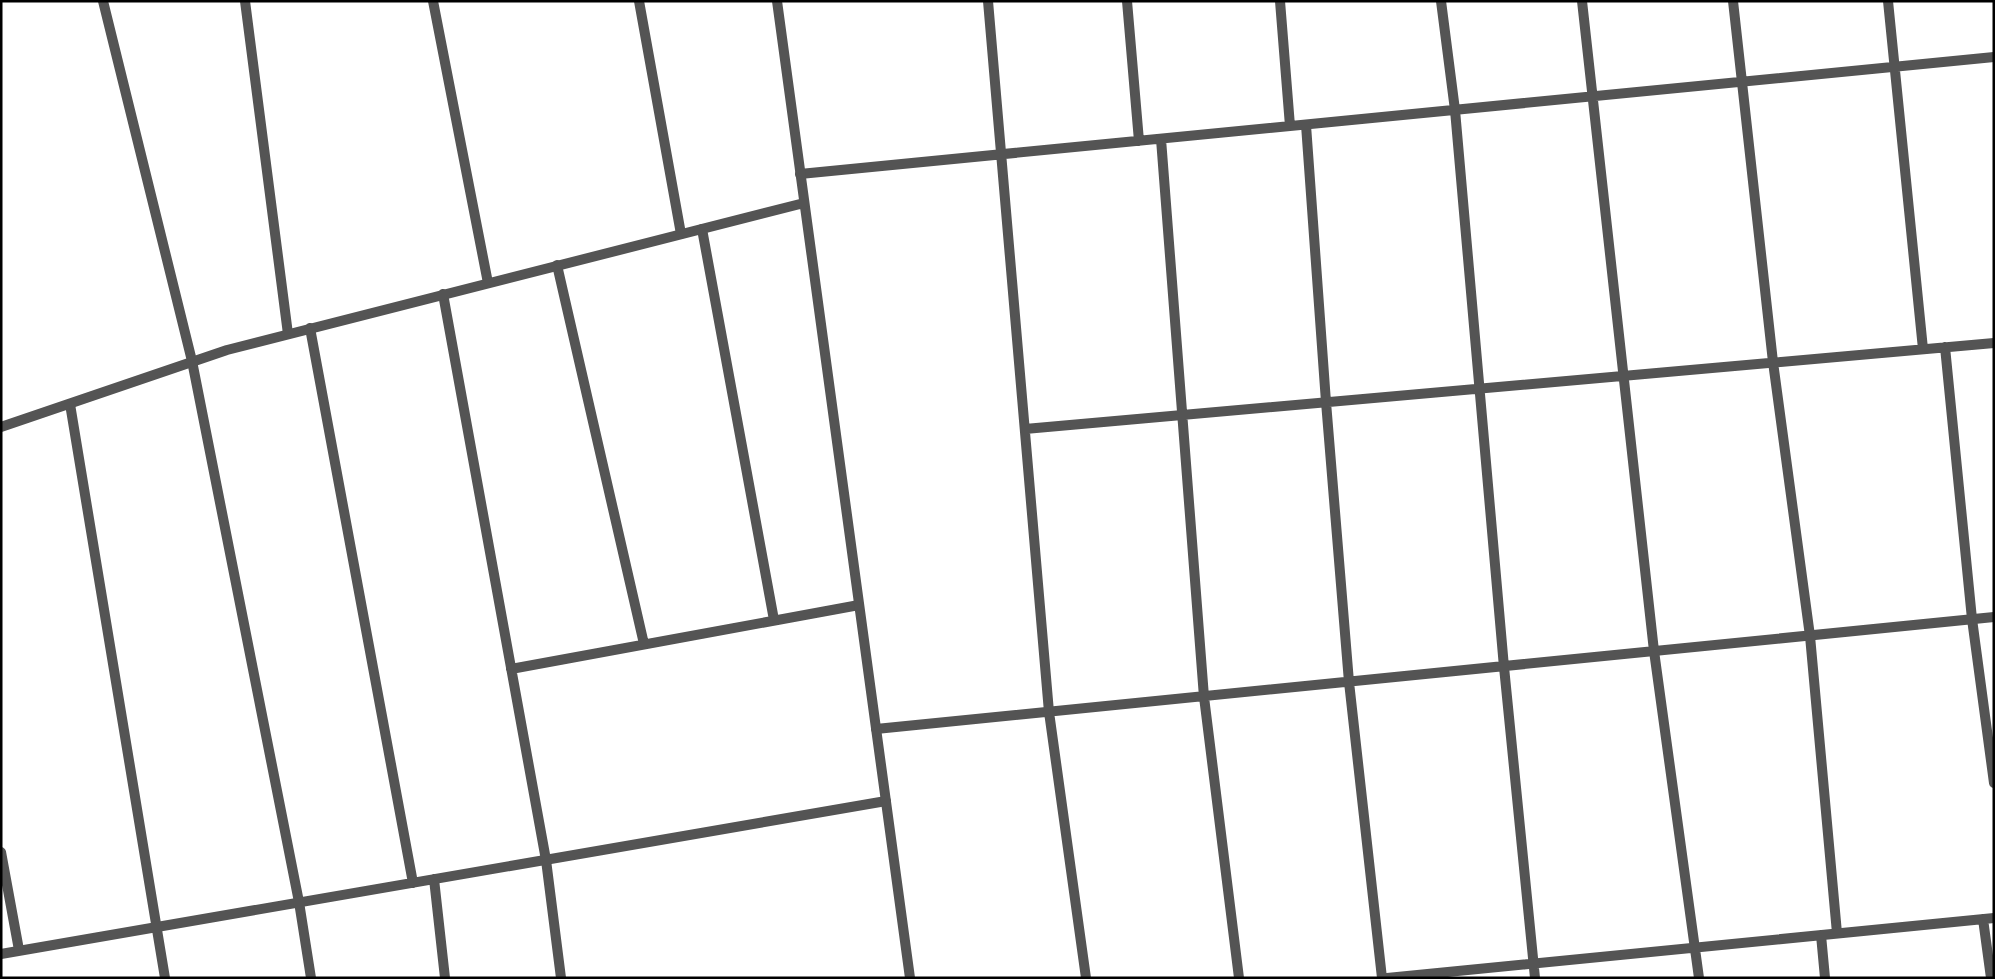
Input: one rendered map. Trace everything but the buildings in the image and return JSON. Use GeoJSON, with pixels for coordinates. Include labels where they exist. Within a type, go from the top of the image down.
{"type":"FeatureCollection","features":[{"type":"Feature","properties":{"kind":"street"},"geometry":{"type":"LineString","coordinates":[[103,1],[192,361],[299,902],[311,978]]}},
{"type":"Feature","properties":{"kind":"street"},"geometry":{"type":"LineString","coordinates":[[245,1],[288,334]]}},
{"type":"Feature","properties":{"kind":"street"},"geometry":{"type":"LineString","coordinates":[[433,1],[488,283]]}},
{"type":"Feature","properties":{"kind":"street"},"geometry":{"type":"LineString","coordinates":[[639,1],[681,234]]}},
{"type":"Feature","properties":{"kind":"street"},"geometry":{"type":"LineString","coordinates":[[777,1],[910,978]]}},
{"type":"Feature","properties":{"kind":"street"},"geometry":{"type":"LineString","coordinates":[[988,1],[1049,712],[1086,978]]}},
{"type":"Feature","properties":{"kind":"street"},"geometry":{"type":"LineString","coordinates":[[1126,1],[1139,141]]}},
{"type":"Feature","properties":{"kind":"street"},"geometry":{"type":"LineString","coordinates":[[1280,1],[1290,126]]}},
{"type":"Feature","properties":{"kind":"street"},"geometry":{"type":"LineString","coordinates":[[1440,1],[1455,110],[1504,667],[1535,978]]}},
{"type":"Feature","properties":{"kind":"street"},"geometry":{"type":"LineString","coordinates":[[1582,1],[1654,651],[1700,978]]}},
{"type":"Feature","properties":{"kind":"street"},"geometry":{"type":"LineString","coordinates":[[1733,1],[1773,362],[1810,636],[1837,933]]}},
{"type":"Feature","properties":{"kind":"street"},"geometry":{"type":"LineString","coordinates":[[1888,1],[1923,349]]}},
{"type":"Feature","properties":{"kind":"street"},"geometry":{"type":"LineString","coordinates":[[800,174],[1994,57]]}},
{"type":"Feature","properties":{"kind":"street"},"geometry":{"type":"LineString","coordinates":[[1306,125],[1349,682],[1382,978]]}},
{"type":"Feature","properties":{"kind":"street"},"geometry":{"type":"LineString","coordinates":[[1161,139],[1204,697],[1239,978]]}},
{"type":"Feature","properties":{"kind":"street"},"geometry":{"type":"LineString","coordinates":[[1,427],[227,350],[804,203]]}},
{"type":"Feature","properties":{"kind":"street"},"geometry":{"type":"LineString","coordinates":[[702,229],[774,620]]}},
{"type":"Feature","properties":{"kind":"street"},"geometry":{"type":"LineString","coordinates":[[557,266],[644,644]]}},
{"type":"Feature","properties":{"kind":"street"},"geometry":{"type":"LineString","coordinates":[[443,294],[546,860],[561,978]]}},
{"type":"Feature","properties":{"kind":"street"},"geometry":{"type":"LineString","coordinates":[[310,328],[413,883]]}},
{"type":"Feature","properties":{"kind":"street"},"geometry":{"type":"LineString","coordinates":[[1025,428],[1994,343]]}},
{"type":"Feature","properties":{"kind":"street"},"geometry":{"type":"LineString","coordinates":[[1945,347],[1972,620],[1994,783]]}},
{"type":"Feature","properties":{"kind":"street"},"geometry":{"type":"LineString","coordinates":[[70,404],[165,978]]}},
{"type":"Feature","properties":{"kind":"street"},"geometry":{"type":"LineString","coordinates":[[511,669],[859,604]]}},
{"type":"Feature","properties":{"kind":"street"},"geometry":{"type":"LineString","coordinates":[[876,729],[1994,617]]}},
{"type":"Feature","properties":{"kind":"street"},"geometry":{"type":"LineString","coordinates":[[1,954],[886,801]]}},
{"type":"Feature","properties":{"kind":"street"},"geometry":{"type":"LineString","coordinates":[[1,852],[19,950]]}},
{"type":"Feature","properties":{"kind":"street"},"geometry":{"type":"LineString","coordinates":[[434,879],[445,978]]}},
{"type":"Feature","properties":{"kind":"street"},"geometry":{"type":"LineString","coordinates":[[1387,978],[1994,918]]}},
{"type":"Feature","properties":{"kind":"street"},"geometry":{"type":"LineString","coordinates":[[1983,919],[1991,978]]}},
{"type":"Feature","properties":{"kind":"street"},"geometry":{"type":"LineString","coordinates":[[1821,935],[1825,978]]}}]}
